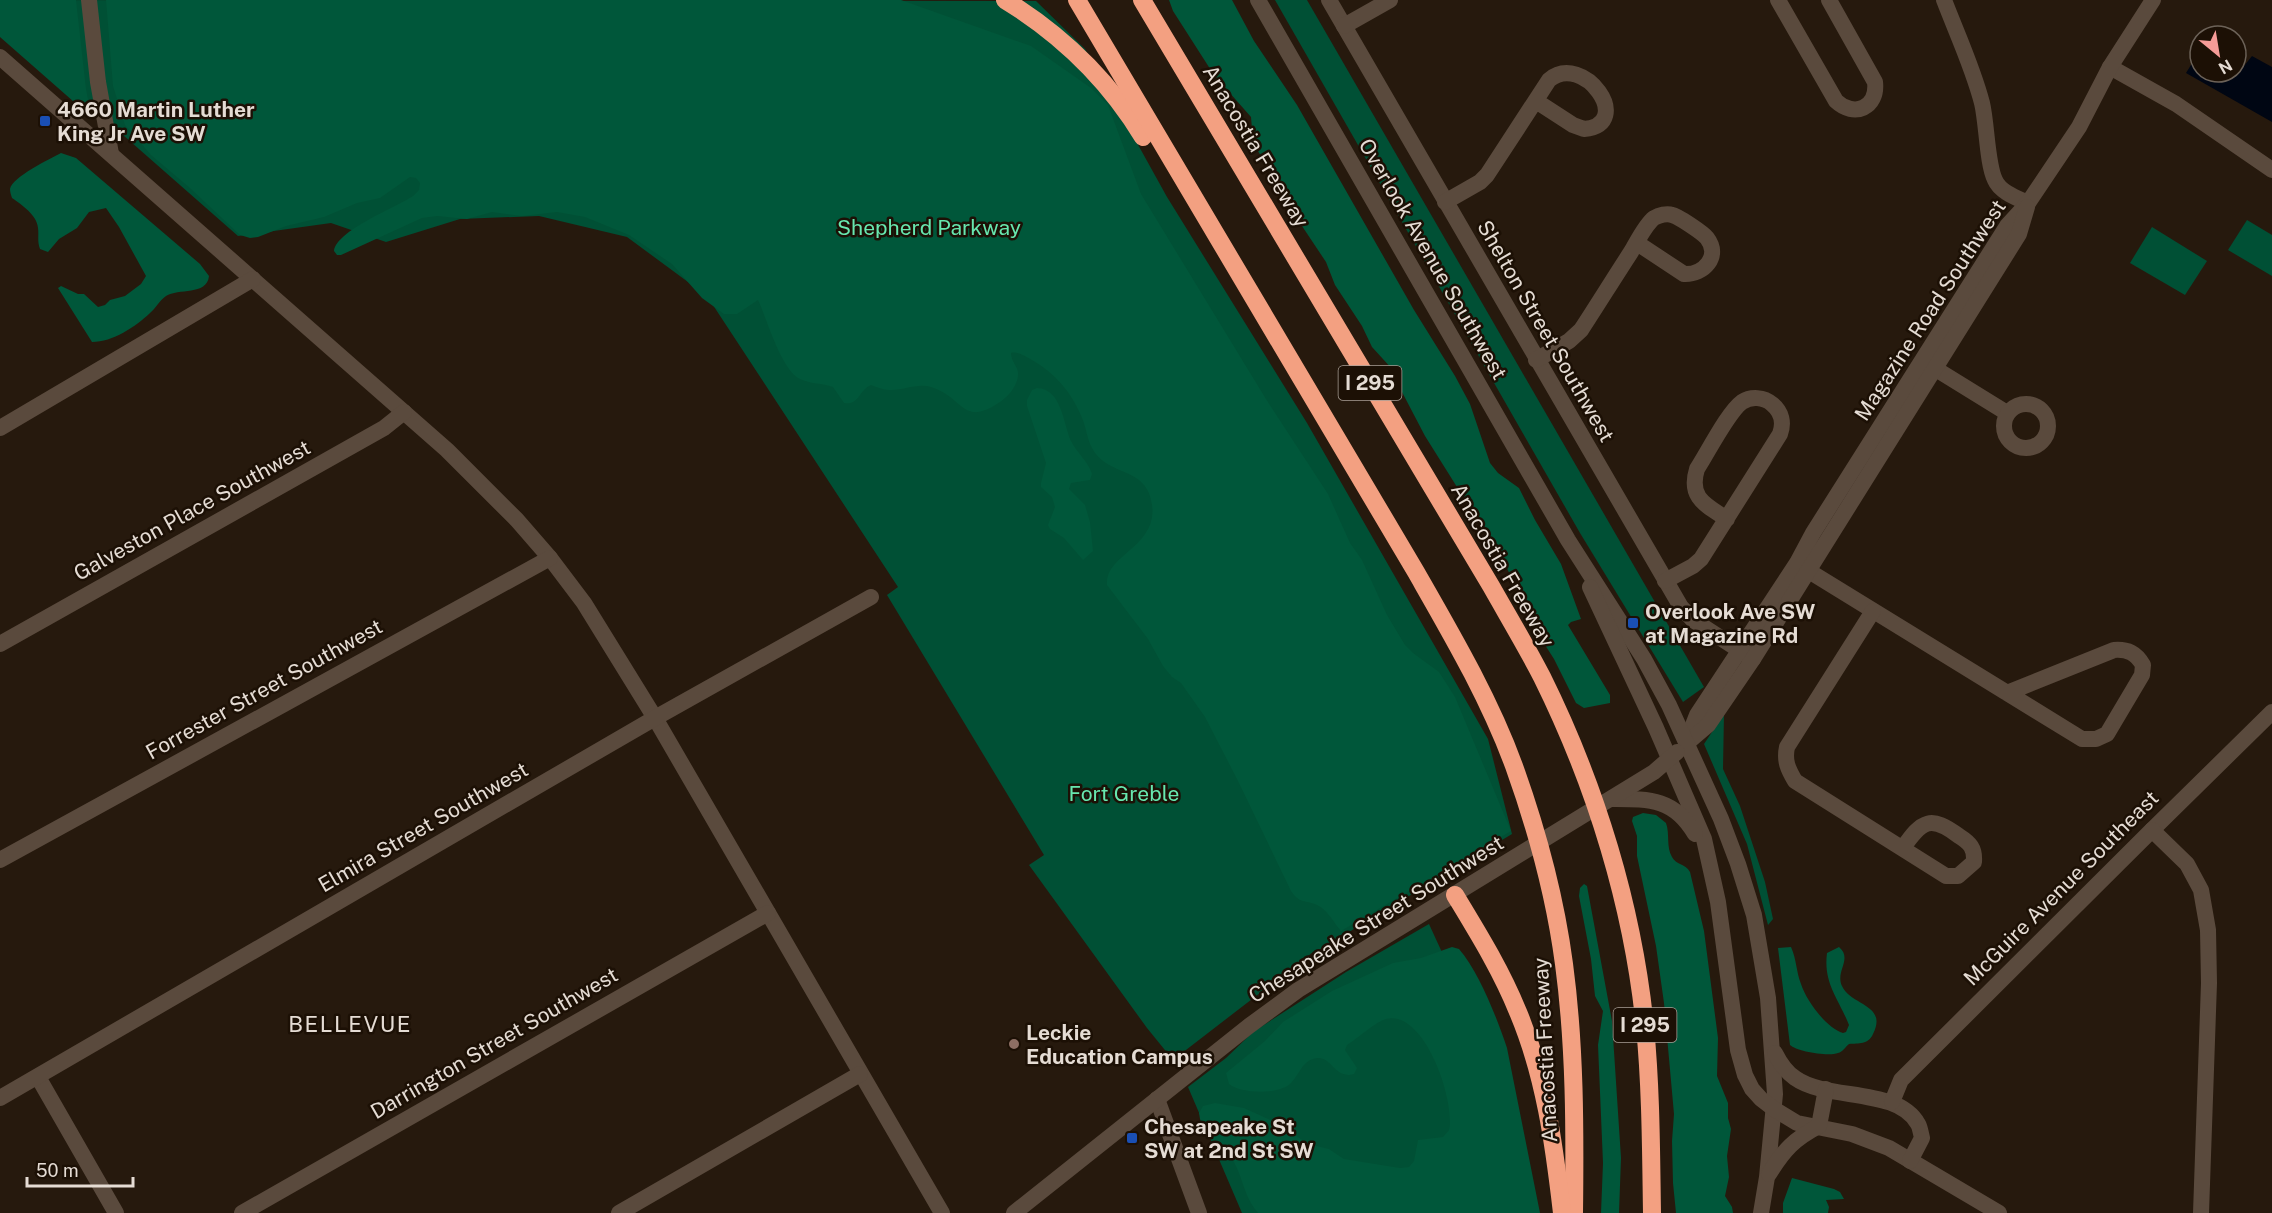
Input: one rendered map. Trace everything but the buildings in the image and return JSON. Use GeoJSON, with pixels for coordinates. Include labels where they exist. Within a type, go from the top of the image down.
{"type":"FeatureCollection","features":[{"type":"Feature","properties":{"kind":"highway"},"geometry":{"type":"LineString","coordinates":[[1005,0],[1065,44],[1096,74],[1123,106],[1234,288],[1296,368]]}},
{"type":"Feature","properties":{"kind":"highway","name":"Anacostia Freeway"},"geometry":{"type":"LineString","coordinates":[[1077,0],[1416,572],[1468,664],[1502,737],[1528,809],[1548,877],[1564,962],[1574,1096],[1574,1213]]}},
{"type":"Feature","properties":{"kind":"highway","name":"Anacostia Freeway"},"geometry":{"type":"LineString","coordinates":[[1142,0],[1525,646],[1549,692],[1583,774],[1607,841],[1631,933],[1645,1027],[1651,1115],[1652,1213]]}},
{"type":"Feature","properties":{"kind":"highway"},"geometry":{"type":"LineString","coordinates":[[1455,895],[1500,972],[1519,1012],[1534,1054],[1553,1137],[1562,1213]]}},
{"type":"Feature","properties":{"kind":"street"},"geometry":{"type":"LineString","coordinates":[[89,0],[98,82],[111,154]]}},
{"type":"Feature","properties":{"kind":"street","name":"Overlook Avenue Southwest"},"geometry":{"type":"LineString","coordinates":[[1258,0],[1568,540],[1644,659],[1669,705],[1730,841],[1754,915],[1768,998],[1773,1050],[1774,1109],[1761,1213]]}},
{"type":"Feature","properties":{"kind":"street","name":"Shelton Street Southwest"},"geometry":{"type":"LineString","coordinates":[[1329,0],[1536,360],[1686,614],[1746,655]]}},
{"type":"Feature","properties":{"kind":"street"},"geometry":{"type":"LineString","coordinates":[[1344,26],[1390,0]]}},
{"type":"Feature","properties":{"kind":"street"},"geometry":{"type":"LineString","coordinates":[[1778,0],[1836,101],[1848,109],[1861,109],[1872,101],[1875,95],[1875,82],[1829,0]]}},
{"type":"Feature","properties":{"kind":"street"},"geometry":{"type":"LineString","coordinates":[[1944,0],[1982,102],[1995,181],[2005,191],[2028,203]]}},
{"type":"Feature","properties":{"kind":"street","name":"Magazine Road Southwest"},"geometry":{"type":"LineString","coordinates":[[1686,743],[1708,724],[1746,655],[1928,365],[2019,234],[2028,203],[2079,127],[2110,67],[2153,0]]}},
{"type":"Feature","properties":{"kind":"street"},"geometry":{"type":"LineString","coordinates":[[0,57],[404,412],[489,490],[550,558],[584,603],[655,718],[942,1213]]}},
{"type":"Feature","properties":{"kind":"street"},"geometry":{"type":"LineString","coordinates":[[2110,67],[2176,104],[2272,170]]}},
{"type":"Feature","properties":{"kind":"street"},"geometry":{"type":"LineString","coordinates":[[1445,202],[1484,179],[1536,101]]}},
{"type":"Feature","properties":{"kind":"street"},"geometry":{"type":"LineString","coordinates":[[1536,360],[1578,334],[1637,243]]}},
{"type":"Feature","properties":{"kind":"street"},"geometry":{"type":"LineString","coordinates":[[0,428],[253,279]]}},
{"type":"Feature","properties":{"kind":"street"},"geometry":{"type":"LineString","coordinates":[[1928,365],[2007,413]]}},
{"type":"Feature","properties":{"kind":"street"},"geometry":{"type":"LineString","coordinates":[[1665,581],[1697,563],[1727,519],[1780,434],[1783,421],[1777,409],[1761,398],[1748,399],[1736,408],[1697,470],[1695,477],[1695,490],[1698,497],[1727,519]]}},
{"type":"Feature","properties":{"kind":"street","name":"Galveston Place Southwest"},"geometry":{"type":"LineString","coordinates":[[0,644],[384,428],[404,412]]}},
{"type":"Feature","properties":{"kind":"street","name":"Overlook Avenue Southwest"},"geometry":{"type":"LineString","coordinates":[[1568,540],[1696,818],[1718,902],[1740,1059],[1752,1089],[1774,1109]]}},
{"type":"Feature","properties":{"kind":"street","name":"Forrester Street Southwest"},"geometry":{"type":"LineString","coordinates":[[0,860],[550,558]]}},
{"type":"Feature","properties":{"kind":"street"},"geometry":{"type":"LineString","coordinates":[[1802,567],[1873,611],[2082,739],[2096,739],[2107,734],[2142,675],[2143,665],[2134,653],[2124,649],[2114,650],[2007,693]]}},
{"type":"Feature","properties":{"kind":"street","name":"Elmira Street Southwest"},"geometry":{"type":"LineString","coordinates":[[0,1098],[655,718],[871,597]]}},
{"type":"Feature","properties":{"kind":"street"},"geometry":{"type":"LineString","coordinates":[[1873,611],[1787,747],[1785,759],[1787,768],[1795,781],[1904,848]]}},
{"type":"Feature","properties":{"kind":"street","name":"McGuire Avenue Southeast"},"geometry":{"type":"LineString","coordinates":[[1892,1102],[1901,1080],[2272,712]]}},
{"type":"Feature","properties":{"kind":"street","name":"Chesapeake Street Southwest"},"geometry":{"type":"LineString","coordinates":[[1014,1213],[1249,1026],[1298,990],[1611,800],[1654,772],[1686,743]]}},
{"type":"Feature","properties":{"kind":"street"},"geometry":{"type":"LineString","coordinates":[[1611,800],[1644,799],[1665,804],[1688,823],[1707,854]]}},
{"type":"Feature","properties":{"kind":"street"},"geometry":{"type":"LineString","coordinates":[[2151,830],[2187,864],[2201,890],[2208,930],[2209,983],[2201,1213]]}},
{"type":"Feature","properties":{"kind":"street","name":"Darrington Street Southwest"},"geometry":{"type":"LineString","coordinates":[[242,1213],[768,913]]}},
{"type":"Feature","properties":{"kind":"street"},"geometry":{"type":"LineString","coordinates":[[1773,1050],[1784,1068],[1795,1078],[1809,1085],[1892,1102],[1906,1112],[1918,1124],[1922,1137],[1910,1161]]}},
{"type":"Feature","properties":{"kind":"street"},"geometry":{"type":"LineString","coordinates":[[619,1213],[861,1074]]}},
{"type":"Feature","properties":{"kind":"street"},"geometry":{"type":"LineString","coordinates":[[38,1077],[116,1213]]}},
{"type":"Feature","properties":{"kind":"street"},"geometry":{"type":"LineString","coordinates":[[1819,1126],[1826,1089]]}},
{"type":"Feature","properties":{"kind":"street"},"geometry":{"type":"LineString","coordinates":[[1157,1099],[1199,1213]]}},
{"type":"Feature","properties":{"kind":"street"},"geometry":{"type":"LineString","coordinates":[[1774,1109],[1797,1123],[1866,1138],[1889,1148],[1999,1213]]}},
{"type":"Feature","properties":{"kind":"street"},"geometry":{"type":"LineString","coordinates":[[1767,1177],[1785,1149],[1797,1138],[1819,1126]]}},
{"type":"Feature","properties":{"kind":"green space","name":"Shepherd Parkway"},"geometry":{"type":"Polygon","coordinates":[[[0,0],[1036,1],[1085,49],[1167,197],[1307,423],[1488,739],[1512,834],[1313,952],[1173,1060],[1147,1028],[1029,865],[1044,855],[887,595],[898,587],[707,296],[627,237],[539,216],[460,219],[386,242],[331,223],[238,236],[0,27],[0,0]]]}},
{"type":"Feature","properties":{"kind":"green space"},"geometry":{"type":"Polygon","coordinates":[[[0,0],[76,0],[90,116],[0,37],[0,0]]]}},
{"type":"Feature","properties":{"kind":"green space","name":"Shepherd Parkway"},"geometry":{"type":"Polygon","coordinates":[[[106,0],[901,0],[1031,46],[1091,88],[1108,105],[1141,194],[1266,399],[1328,494],[1387,615],[1405,645],[1439,672],[1455,697],[1511,831],[1341,931],[1324,910],[1317,905],[1300,900],[1291,891],[1205,717],[1181,683],[1172,677],[1163,666],[1148,639],[1107,585],[1108,575],[1114,566],[1147,531],[1152,519],[1149,492],[1135,477],[1107,464],[1099,457],[1090,444],[1073,400],[1048,371],[1024,356],[1011,353],[1018,372],[1018,379],[1014,387],[1000,402],[978,412],[964,408],[942,392],[926,386],[889,390],[871,385],[853,402],[844,403],[833,387],[804,381],[793,374],[775,343],[758,300],[737,314],[724,314],[702,298],[672,264],[629,235],[585,217],[557,212],[522,216],[492,212],[467,219],[437,216],[422,218],[337,255],[334,251],[345,235],[413,196],[419,190],[420,183],[416,178],[410,177],[380,198],[357,203],[324,217],[286,226],[258,237],[250,238],[240,235],[151,155],[125,125],[113,86],[106,0]]]}},
{"type":"Feature","properties":{"kind":"green space"},"geometry":{"type":"Polygon","coordinates":[[[1169,0],[1232,0],[1254,41],[1297,105],[1414,310],[1455,376],[1470,404],[1490,463],[1498,473],[1519,488],[1561,564],[1581,619],[1568,625],[1610,695],[1610,703],[1584,708],[1576,703],[1554,659],[1538,634],[1504,562],[1425,436],[1393,370],[1372,347],[1362,326],[1335,285],[1326,262],[1258,151],[1253,141],[1251,117],[1214,75],[1173,11],[1169,0]]]}},
{"type":"Feature","properties":{"kind":"green space"},"geometry":{"type":"Polygon","coordinates":[[[1275,0],[1307,0],[1704,687],[1683,702],[1580,533],[1275,0]]]}},
{"type":"Feature","properties":{"kind":"green space"},"geometry":{"type":"Polygon","coordinates":[[[61,153],[76,158],[200,264],[209,276],[207,282],[198,289],[166,296],[138,323],[116,337],[92,342],[58,288],[61,286],[78,294],[84,294],[98,307],[110,300],[125,296],[141,284],[146,276],[106,208],[89,212],[77,228],[59,239],[48,252],[40,249],[35,219],[12,198],[10,189],[12,184],[24,174],[61,153]]]}},
{"type":"Feature","properties":{"kind":"green space"},"geometry":{"type":"Polygon","coordinates":[[[2247,220],[2272,235],[2272,276],[2228,250],[2247,220]]]}},
{"type":"Feature","properties":{"kind":"green space"},"geometry":{"type":"Polygon","coordinates":[[[2152,227],[2207,261],[2185,295],[2130,263],[2152,227]]]}},
{"type":"Feature","properties":{"kind":"green space"},"geometry":{"type":"Polygon","coordinates":[[[1037,388],[1052,394],[1057,400],[1071,441],[1092,474],[1090,480],[1071,483],[1069,489],[1085,505],[1090,522],[1093,551],[1083,560],[1064,538],[1050,529],[1048,525],[1055,507],[1052,497],[1041,487],[1046,463],[1027,406],[1032,390],[1037,388]]]}},
{"type":"Feature","properties":{"kind":"green space"},"geometry":{"type":"Polygon","coordinates":[[[1724,714],[1723,769],[1740,806],[1765,882],[1773,919],[1768,925],[1747,844],[1704,744],[1724,714]]]}},
{"type":"Feature","properties":{"kind":"green space"},"geometry":{"type":"Polygon","coordinates":[[[1643,813],[1656,815],[1666,823],[1672,857],[1690,872],[1704,931],[1718,1038],[1717,1076],[1728,1103],[1731,1129],[1727,1156],[1729,1177],[1725,1196],[1733,1213],[1676,1213],[1672,1141],[1674,1114],[1664,1003],[1656,946],[1637,856],[1637,836],[1632,821],[1633,817],[1643,813]]]}},
{"type":"Feature","properties":{"kind":"green space"},"geometry":{"type":"Polygon","coordinates":[[[1584,884],[1587,886],[1612,1021],[1621,1158],[1619,1213],[1601,1213],[1603,1163],[1598,1045],[1603,1011],[1595,996],[1591,959],[1579,896],[1580,888],[1584,884]]]}},
{"type":"Feature","properties":{"kind":"green space"},"geometry":{"type":"Polygon","coordinates":[[[1429,924],[1523,1129],[1524,1213],[1242,1213],[1188,1087],[1226,1058],[1253,1032],[1346,972],[1429,924]]]}},
{"type":"Feature","properties":{"kind":"green space"},"geometry":{"type":"Polygon","coordinates":[[[1452,947],[1459,949],[1474,970],[1493,1010],[1507,1048],[1540,1213],[1258,1213],[1247,1196],[1239,1172],[1231,1158],[1205,1132],[1199,1113],[1203,1106],[1215,1103],[1244,1108],[1279,1124],[1308,1144],[1329,1149],[1344,1159],[1400,1168],[1409,1167],[1414,1161],[1418,1140],[1443,1137],[1449,1130],[1448,1100],[1435,1061],[1425,1043],[1413,1028],[1400,1020],[1386,1019],[1347,1045],[1345,1050],[1357,1068],[1354,1074],[1341,1073],[1324,1060],[1313,1059],[1306,1063],[1286,1087],[1260,1092],[1242,1090],[1229,1084],[1226,1073],[1265,1041],[1283,1022],[1332,991],[1393,963],[1421,958],[1452,947]]]}},
{"type":"Feature","properties":{"kind":"green space"},"geometry":{"type":"Polygon","coordinates":[[[1791,947],[1799,979],[1807,998],[1824,1020],[1843,1033],[1849,1025],[1833,991],[1826,964],[1827,953],[1839,947],[1844,956],[1840,981],[1842,986],[1847,993],[1866,1006],[1876,1017],[1873,1034],[1869,1040],[1849,1044],[1841,1052],[1833,1054],[1805,1051],[1790,1045],[1778,948],[1791,947]]]}},
{"type":"Feature","properties":{"kind":"green space"},"geometry":{"type":"Polygon","coordinates":[[[1792,1178],[1834,1189],[1840,1192],[1844,1199],[1826,1200],[1829,1207],[1828,1213],[1783,1213],[1783,1203],[1792,1178]]]}},
{"type":"Feature","properties":{"kind":"shaded area"},"geometry":{"type":"Polygon","coordinates":[[[2252,56],[2272,67],[2272,122],[2205,84],[2248,84],[2248,61],[2252,56]]]}},
{"type":"Feature","properties":{"kind":"place","name":"4660 Martin Luther King Jr Ave SW"},"geometry":{"type":"Point","coordinates":[45,121]}},
{"type":"Feature","properties":{"kind":"place","name":"Overlook Ave SW at Magazine Rd"},"geometry":{"type":"Point","coordinates":[1633,623]}},
{"type":"Feature","properties":{"kind":"place","name":"Leckie Education Campus"},"geometry":{"type":"Point","coordinates":[1014,1044]}},
{"type":"Feature","properties":{"kind":"place","name":"Chesapeake St SW at 2nd St SW"},"geometry":{"type":"Point","coordinates":[1132,1138]}},
{"type":"Feature","properties":{"kind":"district","name":"BELLEVUE"},"geometry":{"type":"Point","coordinates":[350,1024]}},
{"type":"Feature","properties":{"kind":"park label","name":"Fort Greble"},"geometry":{"type":"Point","coordinates":[1124,793]}}]}
